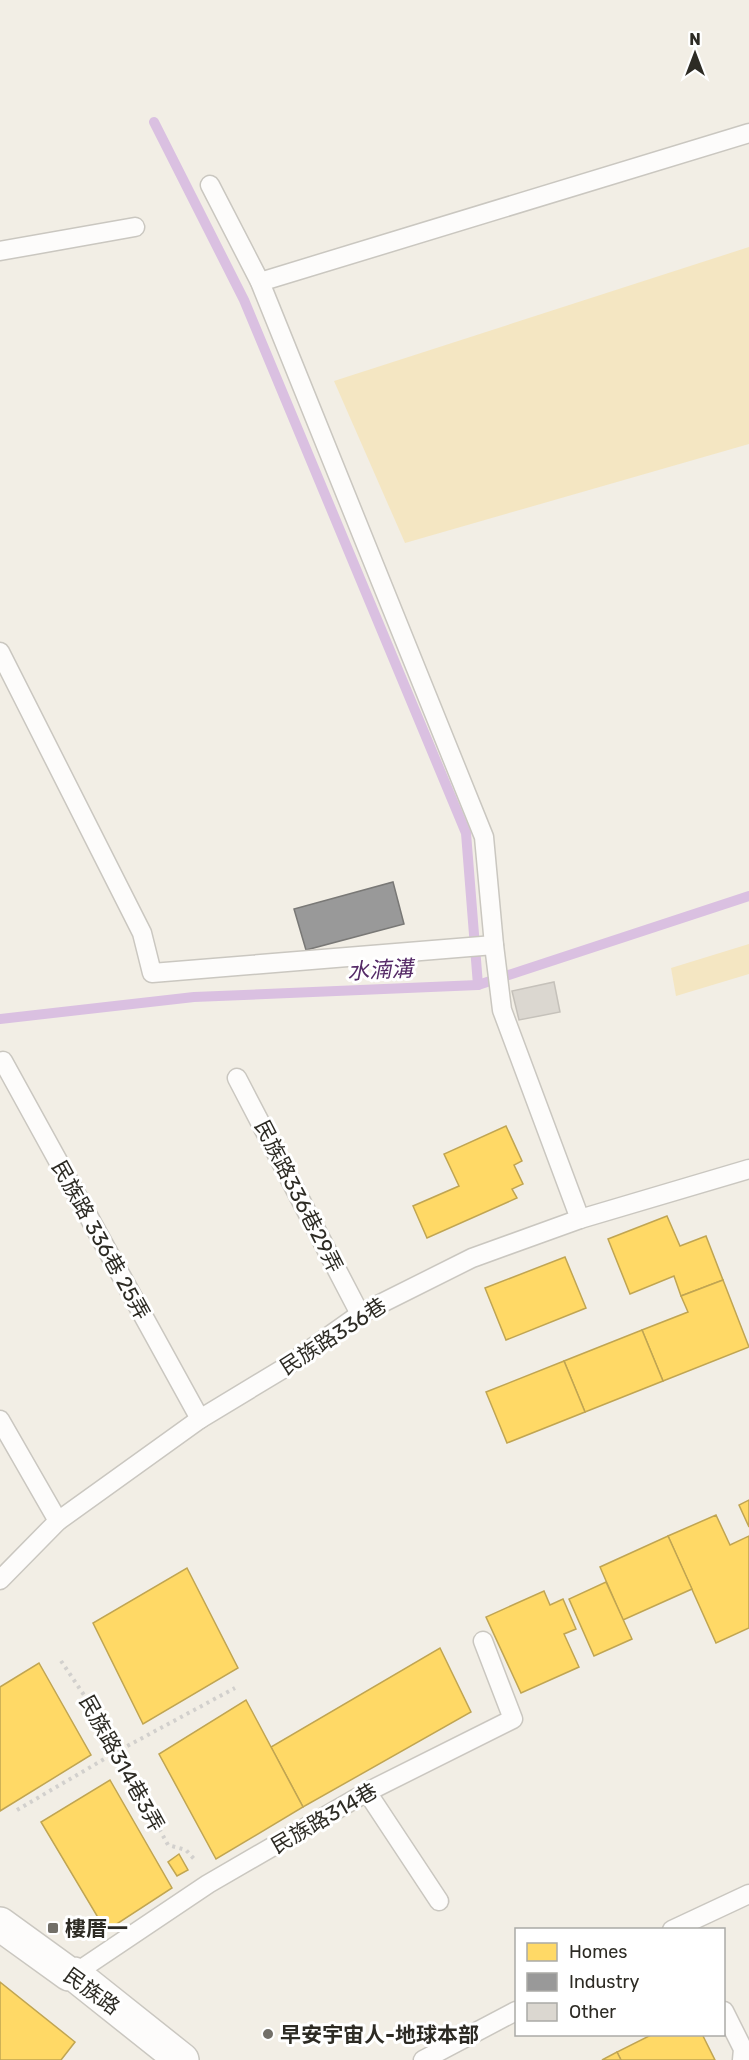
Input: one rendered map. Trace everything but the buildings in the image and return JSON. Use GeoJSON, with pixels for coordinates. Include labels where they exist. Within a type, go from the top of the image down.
{"type":"FeatureCollection","features":[{"type":"Feature","properties":{"kind":"street","name":"民族路"},"geometry":{"type":"LineString","coordinates":[[0,1924],[69,1974],[74,1974],[182,2060]]}},
{"type":"Feature","properties":{"kind":"lane"},"geometry":{"type":"LineString","coordinates":[[260,282],[749,133]]}},
{"type":"Feature","properties":{"kind":"lane"},"geometry":{"type":"LineString","coordinates":[[210,185],[260,282],[484,837],[502,1010],[580,1219]]}},
{"type":"Feature","properties":{"kind":"lane"},"geometry":{"type":"LineString","coordinates":[[0,251],[135,227]]}},
{"type":"Feature","properties":{"kind":"lane"},"geometry":{"type":"LineString","coordinates":[[0,652],[142,933],[152,973],[494,945]]}},
{"type":"Feature","properties":{"kind":"lane","name":"民族路 336巷 25弄"},"geometry":{"type":"LineString","coordinates":[[3,1061],[200,1419]]}},
{"type":"Feature","properties":{"kind":"lane","name":"民族路336巷29弄"},"geometry":{"type":"LineString","coordinates":[[237,1078],[360,1314]]}},
{"type":"Feature","properties":{"kind":"lane","name":"民族路336巷"},"geometry":{"type":"LineString","coordinates":[[0,1580],[58,1521],[200,1419],[281,1370],[360,1314],[472,1258],[580,1219],[749,1169]]}},
{"type":"Feature","properties":{"kind":"lane"},"geometry":{"type":"LineString","coordinates":[[0,1420],[58,1521]]}},
{"type":"Feature","properties":{"kind":"lane","name":"民族路314巷"},"geometry":{"type":"LineString","coordinates":[[74,1974],[208,1884],[367,1792],[513,1719],[483,1641]]}},
{"type":"Feature","properties":{"kind":"lane"},"geometry":{"type":"LineString","coordinates":[[367,1792],[440,1901]]}},
{"type":"Feature","properties":{"kind":"lane"},"geometry":{"type":"LineString","coordinates":[[677,1928],[749,1894]]}},
{"type":"Feature","properties":{"kind":"lane"},"geometry":{"type":"LineString","coordinates":[[423,2060],[515,2012]]}},
{"type":"Feature","properties":{"kind":"lane"},"geometry":{"type":"LineString","coordinates":[[725,2016],[743,2049],[742,2060]]}},
{"type":"Feature","properties":{"kind":"path","name":"民族路314巷3弄"},"geometry":{"type":"LineString","coordinates":[[61,1662],[99,1717],[168,1845],[186,1850],[197,1862],[208,1884]]}},
{"type":"Feature","properties":{"kind":"path"},"geometry":{"type":"LineString","coordinates":[[17,1810],[118,1751],[235,1688]]}},
{"type":"Feature","properties":{"kind":"shaded area"},"geometry":{"type":"Polygon","coordinates":[[[749,247],[749,444],[405,543],[334,381],[749,247]]]}},
{"type":"Feature","properties":{"kind":"shaded area"},"geometry":{"type":"Polygon","coordinates":[[[749,944],[749,974],[676,996],[671,968],[749,944]]]}},
{"type":"Feature","properties":{"kind":"waterway"},"geometry":{"type":"LineString","coordinates":[[154,122],[244,300],[466,833],[478,985]]}},
{"type":"Feature","properties":{"kind":"waterway","name":"水湳溝"},"geometry":{"type":"LineString","coordinates":[[0,1019],[194,997],[478,985],[749,896]]}},
{"type":"Feature","properties":{"kind":"place","name":"樓厝一"},"geometry":{"type":"Point","coordinates":[53,1928]}},
{"type":"Feature","properties":{"kind":"place","name":"早安宇宙人-地球本部"},"geometry":{"type":"Point","coordinates":[268,2034]}}]}
